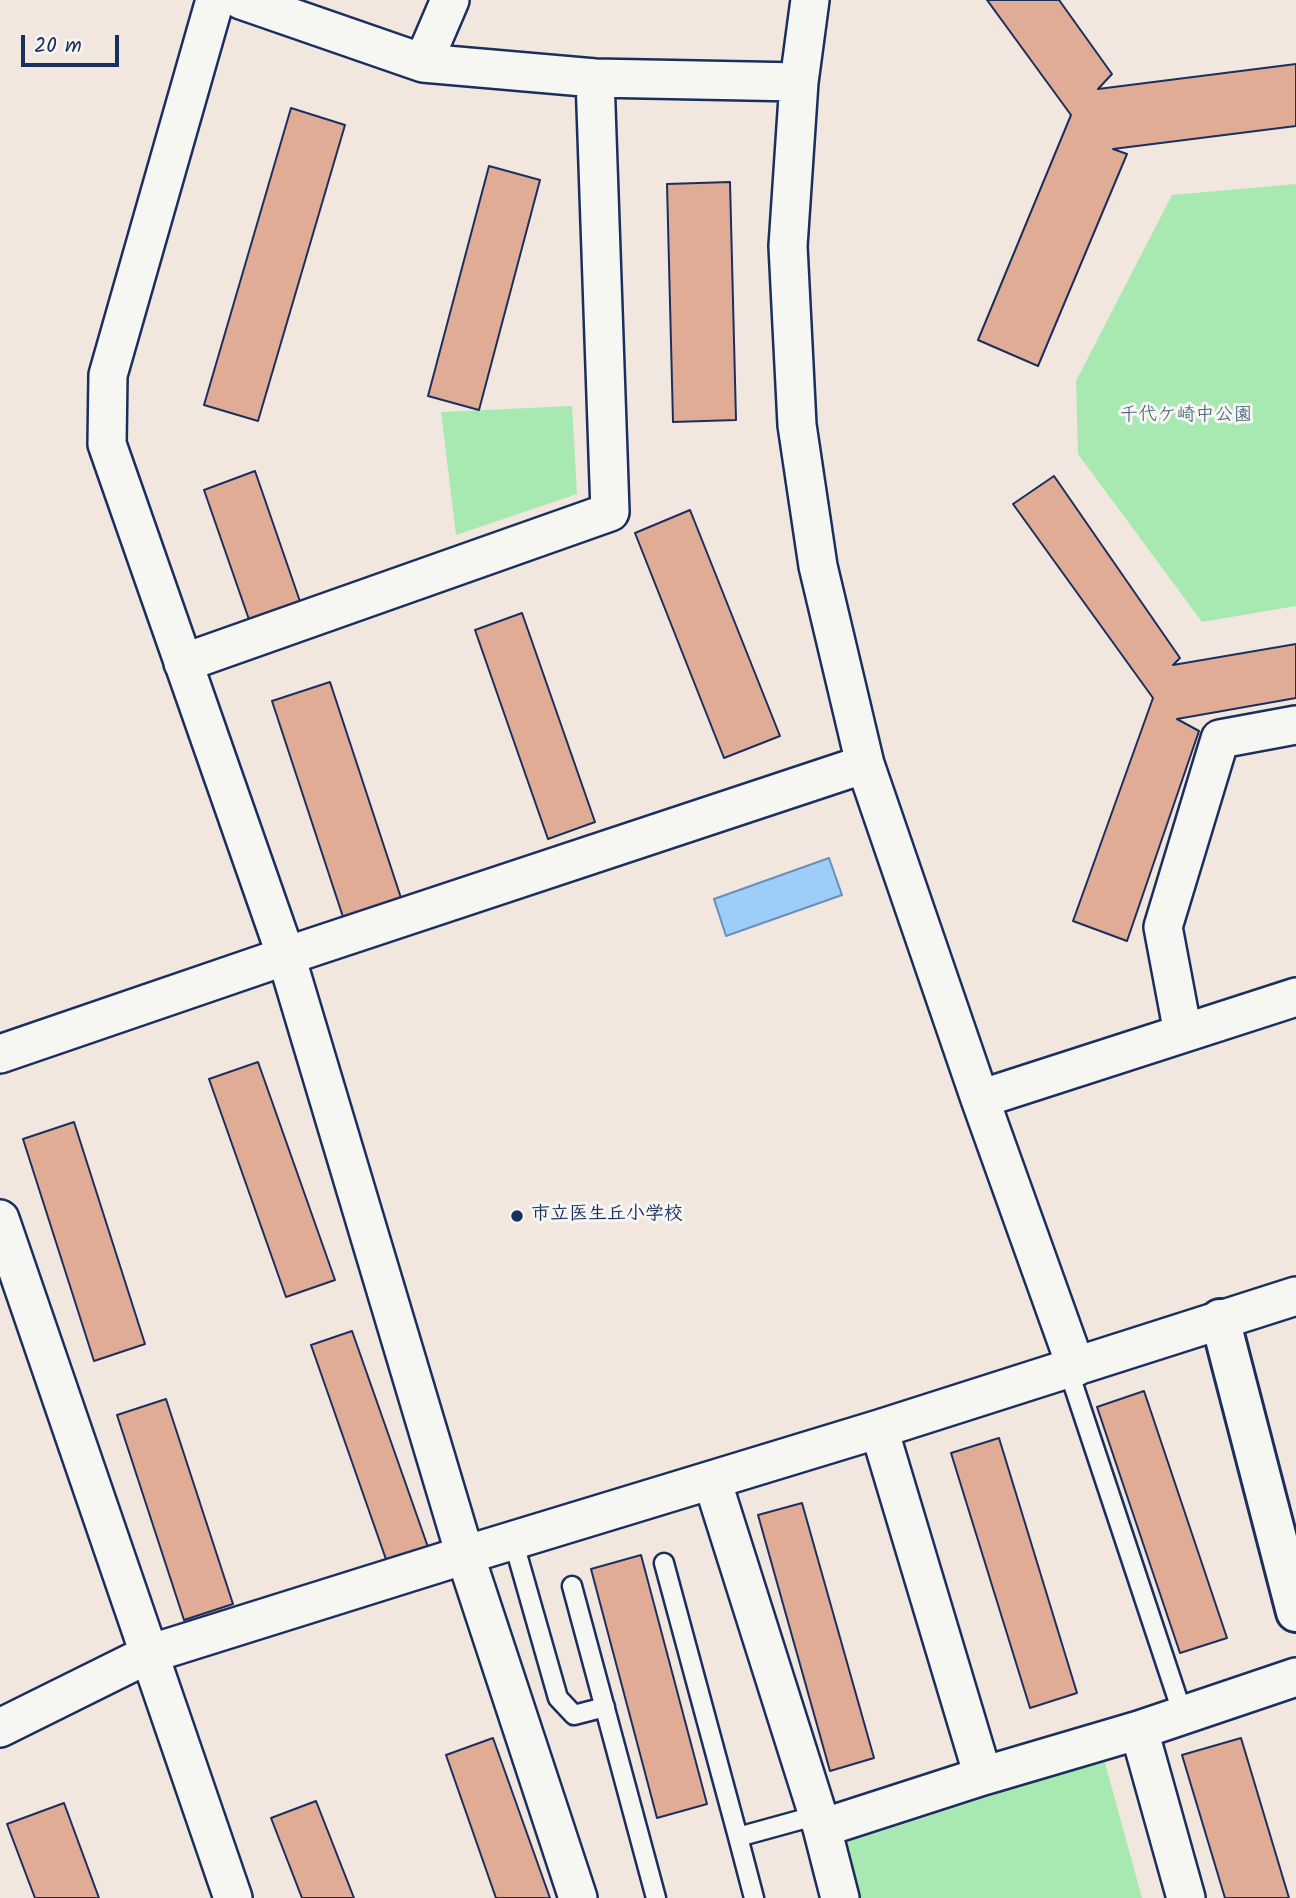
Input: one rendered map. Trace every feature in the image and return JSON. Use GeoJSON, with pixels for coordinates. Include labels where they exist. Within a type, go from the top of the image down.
{"type":"FeatureCollection","features":[{"type":"Feature","properties":{"kind":"street"},"geometry":{"type":"LineString","coordinates":[[215,0],[108,375],[107,444],[286,956],[465,1555],[578,1898]]}},
{"type":"Feature","properties":{"kind":"street"},"geometry":{"type":"LineString","coordinates":[[242,0],[423,63],[595,78],[799,82]]}},
{"type":"Feature","properties":{"kind":"street"},"geometry":{"type":"LineString","coordinates":[[423,63],[450,0]]}},
{"type":"Feature","properties":{"kind":"street"},"geometry":{"type":"LineString","coordinates":[[810,0],[799,82],[788,246],[797,425],[818,566],[865,764],[1072,1368]]}},
{"type":"Feature","properties":{"kind":"street"},"geometry":{"type":"LineString","coordinates":[[183,663],[610,512],[595,78]]}},
{"type":"Feature","properties":{"kind":"street"},"geometry":{"type":"LineString","coordinates":[[1183,1033],[1163,927],[1220,739],[1296,725]]}},
{"type":"Feature","properties":{"kind":"street"},"geometry":{"type":"LineString","coordinates":[[0,1054],[865,764]]}},
{"type":"Feature","properties":{"kind":"street"},"geometry":{"type":"LineString","coordinates":[[980,1099],[1296,997]]}},
{"type":"Feature","properties":{"kind":"street"},"geometry":{"type":"LineString","coordinates":[[0,1219],[233,1898]]}},
{"type":"Feature","properties":{"kind":"street"},"geometry":{"type":"LineString","coordinates":[[0,1728],[149,1654],[880,1429],[1296,1296]]}},
{"type":"Feature","properties":{"kind":"street"},"geometry":{"type":"LineString","coordinates":[[1220,1320],[1296,1612]]}},
{"type":"Feature","properties":{"kind":"street"},"geometry":{"type":"LineString","coordinates":[[880,1429],[984,1776]]}},
{"type":"Feature","properties":{"kind":"street"},"geometry":{"type":"LineString","coordinates":[[712,1479],[820,1821],[840,1898]]}},
{"type":"Feature","properties":{"kind":"street"},"geometry":{"type":"LineString","coordinates":[[820,1821],[1139,1730],[1296,1676]]}},
{"type":"Feature","properties":{"kind":"street"},"geometry":{"type":"LineString","coordinates":[[1139,1730],[1186,1898]]}},
{"type":"Feature","properties":{"kind":"lane"},"geometry":{"type":"LineString","coordinates":[[1072,1368],[1183,1715]]}},
{"type":"Feature","properties":{"kind":"lane"},"geometry":{"type":"LineString","coordinates":[[513,1540],[558,1698],[574,1715],[605,1707]]}},
{"type":"Feature","properties":{"kind":"lane"},"geometry":{"type":"LineString","coordinates":[[664,1563],[754,1898]]}},
{"type":"Feature","properties":{"kind":"lane"},"geometry":{"type":"LineString","coordinates":[[572,1586],[656,1898]]}},
{"type":"Feature","properties":{"kind":"lane"},"geometry":{"type":"LineString","coordinates":[[738,1837],[820,1821]]}},
{"type":"Feature","properties":{"kind":"green space","name":"千代ケ崎中公園"},"geometry":{"type":"Polygon","coordinates":[[[1296,184],[1296,606],[1202,622],[1078,454],[1076,381],[1172,195],[1296,184]]]}},
{"type":"Feature","properties":{"kind":"green space"},"geometry":{"type":"Polygon","coordinates":[[[572,406],[577,494],[456,535],[441,412],[572,406]]]}},
{"type":"Feature","properties":{"kind":"green space"},"geometry":{"type":"Polygon","coordinates":[[[1104,1759],[1142,1898],[860,1898],[845,1843],[1104,1759]]]}},
{"type":"Feature","properties":{"kind":"water"},"geometry":{"type":"Polygon","coordinates":[[[829,858],[842,895],[726,936],[714,899],[829,858]]]}},
{"type":"Feature","properties":{"kind":"building"},"geometry":{"type":"Polygon","coordinates":[[[987,0],[1059,0],[1112,74],[1098,89],[1296,64],[1296,126],[1113,149],[1127,154],[1038,366],[978,340],[1071,115],[987,0]]]}},
{"type":"Feature","properties":{"kind":"building"},"geometry":{"type":"Polygon","coordinates":[[[291,108],[345,125],[258,421],[204,405],[291,108]]]}},
{"type":"Feature","properties":{"kind":"building"},"geometry":{"type":"Polygon","coordinates":[[[489,166],[540,180],[479,410],[428,396],[489,166]]]}},
{"type":"Feature","properties":{"kind":"building"},"geometry":{"type":"Polygon","coordinates":[[[730,182],[736,420],[673,422],[667,184],[730,182]]]}},
{"type":"Feature","properties":{"kind":"building"},"geometry":{"type":"Polygon","coordinates":[[[255,471],[304,613],[253,631],[204,490],[255,471]]]}},
{"type":"Feature","properties":{"kind":"building"},"geometry":{"type":"Polygon","coordinates":[[[1054,476],[1180,658],[1173,665],[1296,644],[1296,698],[1177,719],[1199,731],[1127,941],[1073,921],[1153,698],[1013,504],[1054,476]]]}},
{"type":"Feature","properties":{"kind":"building"},"geometry":{"type":"Polygon","coordinates":[[[690,510],[780,736],[724,758],[635,533],[690,510]]]}},
{"type":"Feature","properties":{"kind":"building"},"geometry":{"type":"Polygon","coordinates":[[[522,613],[595,822],[548,839],[475,630],[522,613]]]}},
{"type":"Feature","properties":{"kind":"building"},"geometry":{"type":"Polygon","coordinates":[[[330,682],[402,901],[344,920],[272,701],[330,682]]]}},
{"type":"Feature","properties":{"kind":"building"},"geometry":{"type":"Polygon","coordinates":[[[258,1062],[335,1280],[286,1297],[209,1079],[258,1062]]]}},
{"type":"Feature","properties":{"kind":"building"},"geometry":{"type":"Polygon","coordinates":[[[74,1122],[145,1344],[94,1361],[23,1139],[74,1122]]]}},
{"type":"Feature","properties":{"kind":"building"},"geometry":{"type":"Polygon","coordinates":[[[352,1331],[429,1550],[388,1565],[311,1345],[352,1331]]]}},
{"type":"Feature","properties":{"kind":"building"},"geometry":{"type":"Polygon","coordinates":[[[1144,1391],[1227,1638],[1180,1653],[1097,1407],[1144,1391]]]}},
{"type":"Feature","properties":{"kind":"building"},"geometry":{"type":"Polygon","coordinates":[[[166,1399],[233,1604],[184,1620],[117,1415],[166,1399]]]}},
{"type":"Feature","properties":{"kind":"building"},"geometry":{"type":"Polygon","coordinates":[[[999,1438],[1077,1693],[1030,1708],[951,1453],[999,1438]]]}},
{"type":"Feature","properties":{"kind":"building"},"geometry":{"type":"Polygon","coordinates":[[[802,1503],[874,1758],[830,1771],[758,1515],[802,1503]]]}},
{"type":"Feature","properties":{"kind":"building"},"geometry":{"type":"Polygon","coordinates":[[[641,1555],[707,1804],[657,1818],[591,1569],[641,1555]]]}},
{"type":"Feature","properties":{"kind":"building"},"geometry":{"type":"Polygon","coordinates":[[[493,1738],[550,1898],[496,1898],[446,1755],[493,1738]]]}},
{"type":"Feature","properties":{"kind":"building"},"geometry":{"type":"Polygon","coordinates":[[[1241,1738],[1289,1898],[1225,1898],[1182,1755],[1241,1738]]]}},
{"type":"Feature","properties":{"kind":"building"},"geometry":{"type":"Polygon","coordinates":[[[316,1801],[354,1898],[302,1898],[271,1818],[316,1801]]]}},
{"type":"Feature","properties":{"kind":"building"},"geometry":{"type":"Polygon","coordinates":[[[64,1803],[99,1898],[35,1898],[7,1824],[64,1803]]]}},
{"type":"Feature","properties":{"kind":"place","name":"市立医生丘小学校"},"geometry":{"type":"Point","coordinates":[517,1216]}}]}
